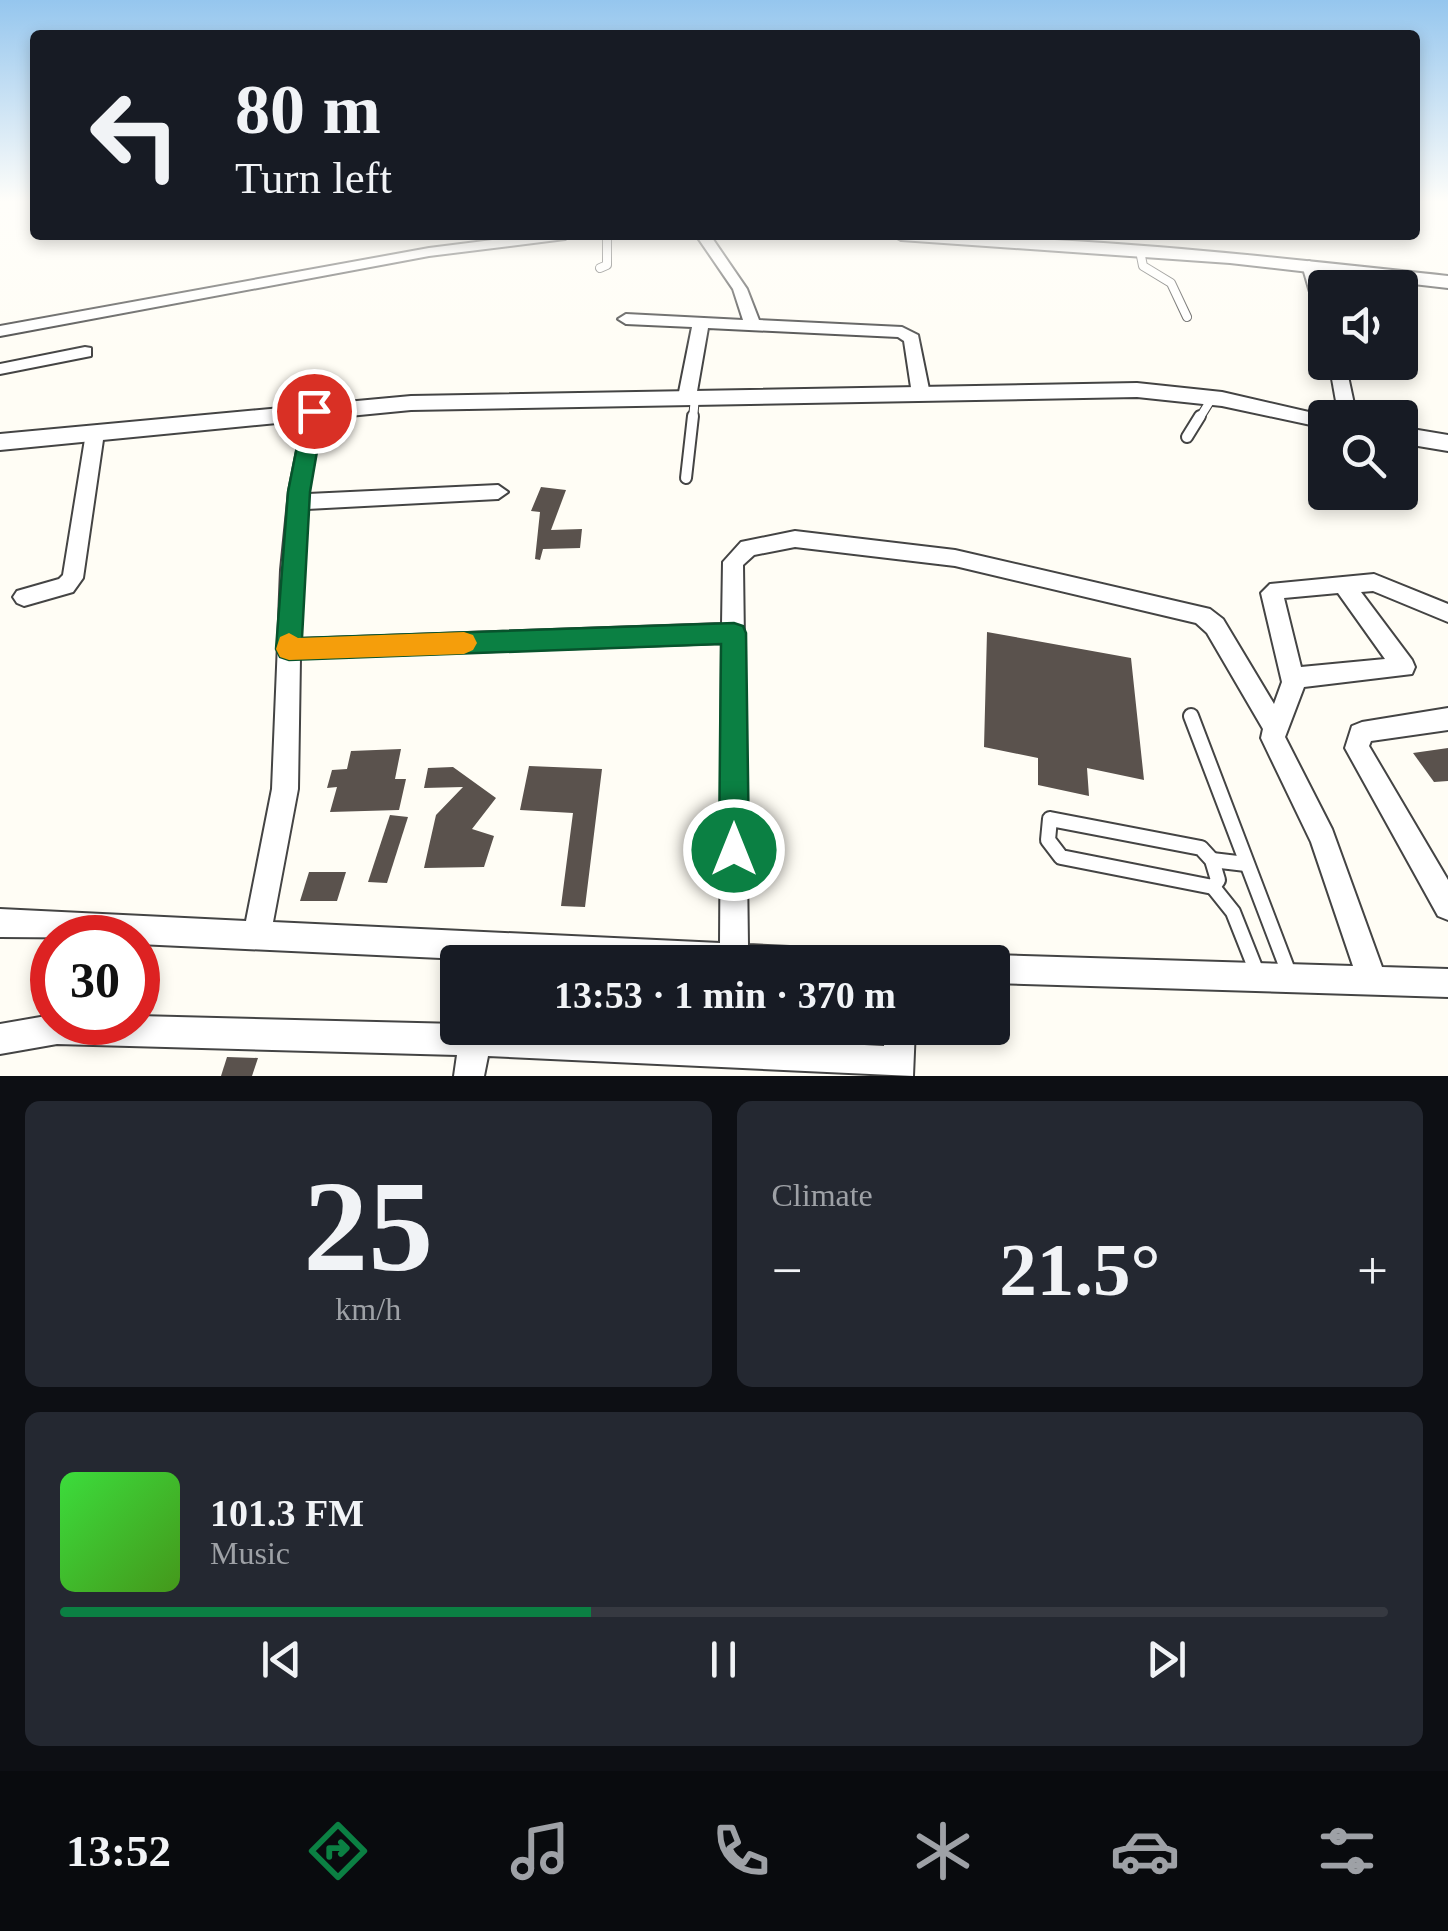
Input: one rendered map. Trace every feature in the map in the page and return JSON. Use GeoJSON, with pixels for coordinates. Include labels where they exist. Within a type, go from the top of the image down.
{"type":"FeatureCollection","features":[{"type":"Feature","properties":{"kind":"street"},"geometry":{"type":"LineString","coordinates":[[0,331],[422,253]]}},
{"type":"Feature","properties":{"kind":"street"},"geometry":{"type":"LineString","coordinates":[[715,253],[740,289],[752,325]]}},
{"type":"Feature","properties":{"kind":"street"},"geometry":{"type":"LineString","coordinates":[[1176,253],[1448,282]]}},
{"type":"Feature","properties":{"kind":"street"},"geometry":{"type":"LineString","coordinates":[[1309,265],[1311,270]]}},
{"type":"Feature","properties":{"kind":"street"},"geometry":{"type":"LineString","coordinates":[[626,319],[910,334],[921,394]]}},
{"type":"Feature","properties":{"kind":"street"},"geometry":{"type":"LineString","coordinates":[[691,397],[702,323]]}},
{"type":"Feature","properties":{"kind":"street"},"geometry":{"type":"LineString","coordinates":[[0,369],[86,352]]}},
{"type":"Feature","properties":{"kind":"street"},"geometry":{"type":"LineString","coordinates":[[0,442],[314,411],[496,400],[1137,390],[1212,398],[1308,417]]}},
{"type":"Feature","properties":{"kind":"street"},"geometry":{"type":"LineString","coordinates":[[256,933],[285,790],[298,502],[314,411]]}},
{"type":"Feature","properties":{"kind":"street"},"geometry":{"type":"LineString","coordinates":[[24,597],[66,586],[72,578],[95,433]]}},
{"type":"Feature","properties":{"kind":"street"},"geometry":{"type":"LineString","coordinates":[[1418,438],[1448,443]]}},
{"type":"Feature","properties":{"kind":"street"},"geometry":{"type":"LineString","coordinates":[[298,502],[498,492]]}},
{"type":"Feature","properties":{"kind":"street"},"geometry":{"type":"LineString","coordinates":[[734,945],[734,562],[748,548],[796,539],[955,558],[1202,615],[1215,626],[1274,726]]}},
{"type":"Feature","properties":{"kind":"street"},"geometry":{"type":"LineString","coordinates":[[1372,979],[1323,838],[1274,738],[1274,726],[1292,695],[1292,678],[1272,593],[1380,583],[1448,614]]}},
{"type":"Feature","properties":{"kind":"street"},"geometry":{"type":"LineString","coordinates":[[1292,678],[1404,668],[1343,584]]}},
{"type":"Feature","properties":{"kind":"street"},"geometry":{"type":"LineString","coordinates":[[289,649],[734,633]]}},
{"type":"Feature","properties":{"kind":"street"},"geometry":{"type":"LineString","coordinates":[[1448,719],[1370,730],[1360,734],[1357,748],[1448,906]]}},
{"type":"Feature","properties":{"kind":"street"},"geometry":{"type":"LineString","coordinates":[[0,923],[256,933],[440,950]]}},
{"type":"Feature","properties":{"kind":"street"},"geometry":{"type":"LineString","coordinates":[[1010,969],[1448,982]]}},
{"type":"Feature","properties":{"kind":"street"},"geometry":{"type":"LineString","coordinates":[[0,1039],[57,1029],[440,1034]]}},
{"type":"Feature","properties":{"kind":"street"},"geometry":{"type":"LineString","coordinates":[[469,1076],[474,1045]]}},
{"type":"Feature","properties":{"kind":"street"},"geometry":{"type":"LineString","coordinates":[[609,1045],[898,1069]]}},
{"type":"Feature","properties":{"kind":"lane"},"geometry":{"type":"LineString","coordinates":[[600,268],[606,265],[606,253]]}},
{"type":"Feature","properties":{"kind":"lane"},"geometry":{"type":"LineString","coordinates":[[1141,253],[1143,266],[1177,290],[1188,317]]}},
{"type":"Feature","properties":{"kind":"lane"},"geometry":{"type":"LineString","coordinates":[[686,478],[691,397]]}},
{"type":"Feature","properties":{"kind":"lane"},"geometry":{"type":"LineString","coordinates":[[1187,437],[1212,398]]}},
{"type":"Feature","properties":{"kind":"lane"},"geometry":{"type":"LineString","coordinates":[[1191,716],[1290,977]]}},
{"type":"Feature","properties":{"kind":"lane"},"geometry":{"type":"LineString","coordinates":[[1214,887],[1218,880],[1212,860],[1200,848],[1056,819],[1050,819],[1046,825],[1048,844],[1060,857],[1214,887],[1233,912],[1259,976]]}},
{"type":"Feature","properties":{"kind":"lane"},"geometry":{"type":"LineString","coordinates":[[1212,860],[1246,864]]}},
{"type":"Feature","properties":{"kind":"building"},"geometry":{"type":"Polygon","coordinates":[[[541,487],[566,490],[551,530],[582,529],[580,548],[543,549],[540,560],[535,559],[540,512],[531,511],[541,487]]]}},
{"type":"Feature","properties":{"kind":"building"},"geometry":{"type":"Polygon","coordinates":[[[987,632],[1131,658],[1144,780],[1087,768],[1089,796],[1038,785],[1038,758],[984,747],[987,632]]]}},
{"type":"Feature","properties":{"kind":"building"},"geometry":{"type":"Polygon","coordinates":[[[1448,748],[1448,781],[1434,782],[1413,753],[1448,748]]]}},
{"type":"Feature","properties":{"kind":"building"},"geometry":{"type":"Polygon","coordinates":[[[401,749],[395,779],[406,779],[399,810],[330,812],[337,787],[327,788],[332,770],[347,769],[351,751],[401,749]]]}},
{"type":"Feature","properties":{"kind":"building"},"geometry":{"type":"Polygon","coordinates":[[[529,766],[602,769],[585,907],[561,906],[573,813],[520,810],[529,766]]]}},
{"type":"Feature","properties":{"kind":"building"},"geometry":{"type":"Polygon","coordinates":[[[453,767],[496,798],[472,829],[494,836],[484,867],[424,868],[436,815],[463,787],[424,788],[428,768],[453,767]]]}},
{"type":"Feature","properties":{"kind":"building"},"geometry":{"type":"Polygon","coordinates":[[[390,815],[408,817],[387,883],[368,882],[390,815]]]}},
{"type":"Feature","properties":{"kind":"building"},"geometry":{"type":"Polygon","coordinates":[[[309,872],[346,872],[337,901],[300,901],[309,872]]]}},
{"type":"Feature","properties":{"kind":"building"},"geometry":{"type":"Polygon","coordinates":[[[227,1057],[258,1058],[252,1076],[221,1076],[227,1057]]]}},
{"type":"Feature","properties":{"kind":"slow traffic"},"geometry":{"type":"LineString","coordinates":[[289,644],[289,649],[464,643]]}},
{"type":"Feature","properties":{"kind":"route"},"geometry":{"type":"LineString","coordinates":[[314,411],[299,492],[291,570],[289,649],[734,633],[734,850]]}}]}
